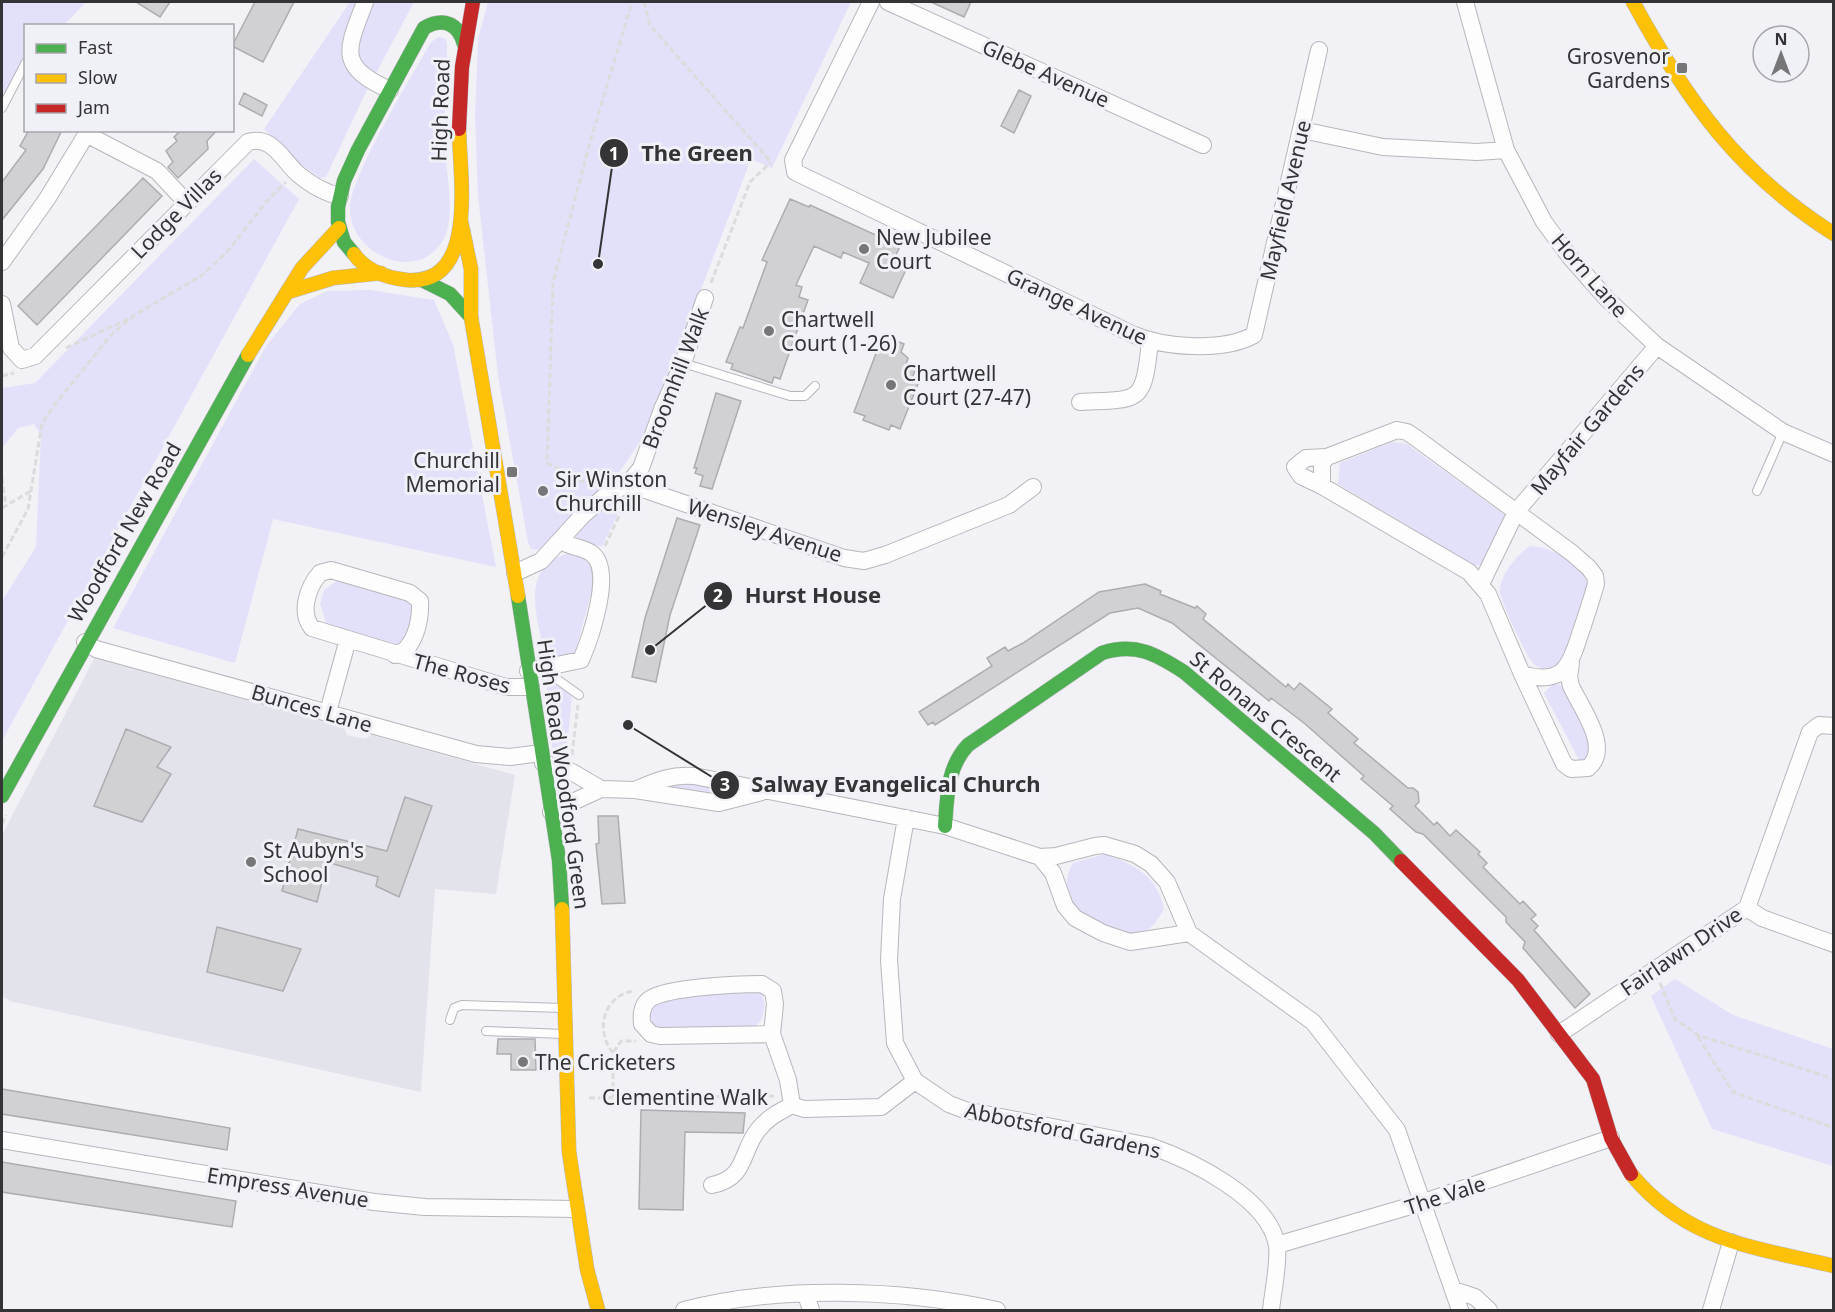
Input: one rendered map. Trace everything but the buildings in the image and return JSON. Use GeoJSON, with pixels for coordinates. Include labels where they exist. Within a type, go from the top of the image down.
{"type":"FeatureCollection","features":[{"type":"Feature","properties":{"kind":"main road","name":"High Road"},"geometry":{"type":"LineString","coordinates":[[461,222],[459,123],[464,44],[473,2]]}},
{"type":"Feature","properties":{"kind":"main road"},"geometry":{"type":"LineString","coordinates":[[1633,2],[1668,66],[1705,120],[1745,165],[1782,199],[1833,234]]}},
{"type":"Feature","properties":{"kind":"main road","name":"High Road"},"geometry":{"type":"LineString","coordinates":[[419,35],[431,10]]}},
{"type":"Feature","properties":{"kind":"main road"},"geometry":{"type":"LineString","coordinates":[[464,44],[459,30],[447,22],[430,23],[419,35],[350,168],[340,196],[339,228],[350,252],[358,260],[393,277],[422,280],[442,287],[454,296],[471,317]]}},
{"type":"Feature","properties":{"kind":"main road"},"geometry":{"type":"LineString","coordinates":[[422,280],[434,276],[450,261],[460,234],[461,222]]}},
{"type":"Feature","properties":{"kind":"main road","name":"High Road Woodford Green"},"geometry":{"type":"LineString","coordinates":[[461,222],[470,251],[473,291],[471,317],[515,573],[529,679],[559,860],[567,1008],[567,1130],[576,1209],[598,1311]]}},
{"type":"Feature","properties":{"kind":"main road","name":"Woodford New Road"},"geometry":{"type":"LineString","coordinates":[[2,796],[268,319],[302,268],[339,228]]}},
{"type":"Feature","properties":{"kind":"main road"},"geometry":{"type":"LineString","coordinates":[[288,292],[333,278],[381,273]]}},
{"type":"Feature","properties":{"kind":"main road","name":"St Ronans Crescent"},"geometry":{"type":"LineString","coordinates":[[945,826],[954,766],[959,752],[1102,653],[1118,646],[1134,645],[1184,672],[1374,833],[1518,980],[1593,1079],[1611,1138],[1632,1175],[1660,1204],[1680,1220],[1731,1242],[1833,1266]]}},
{"type":"Feature","properties":{"kind":"street"},"geometry":{"type":"LineString","coordinates":[[365,2],[351,34],[349,48],[356,68],[376,84],[390,90]]}},
{"type":"Feature","properties":{"kind":"street"},"geometry":{"type":"LineString","coordinates":[[793,167],[794,160],[871,2]]}},
{"type":"Feature","properties":{"kind":"street","name":"Glebe Avenue"},"geometry":{"type":"LineString","coordinates":[[888,2],[1203,145]]}},
{"type":"Feature","properties":{"kind":"street"},"geometry":{"type":"LineString","coordinates":[[1453,2],[1464,2]]}},
{"type":"Feature","properties":{"kind":"street","name":"Horn Lane"},"geometry":{"type":"LineString","coordinates":[[1464,2],[1506,150],[1544,222],[1570,257],[1607,299],[1657,346],[1783,432],[1833,454]]}},
{"type":"Feature","properties":{"kind":"street","name":"Mayfield Avenue"},"geometry":{"type":"LineString","coordinates":[[1242,342],[1254,335],[1319,50]]}},
{"type":"Feature","properties":{"kind":"street"},"geometry":{"type":"LineString","coordinates":[[1302,130],[1383,147],[1477,152],[1506,150]]}},
{"type":"Feature","properties":{"kind":"street"},"geometry":{"type":"LineString","coordinates":[[2,262],[89,133],[157,171],[186,202]]}},
{"type":"Feature","properties":{"kind":"street","name":"Lodge Villas"},"geometry":{"type":"LineString","coordinates":[[2,303],[11,348],[22,360],[35,356],[248,142],[257,140],[273,146],[296,173],[319,189],[340,196]]}},
{"type":"Feature","properties":{"kind":"street","name":"Grange Avenue"},"geometry":{"type":"LineString","coordinates":[[793,167],[798,175],[1150,342],[1230,345],[1242,342]]}},
{"type":"Feature","properties":{"kind":"street","name":"Broomhill Walk"},"geometry":{"type":"LineString","coordinates":[[515,573],[541,561],[605,496],[631,485],[641,468],[663,407],[683,363],[705,298]]}},
{"type":"Feature","properties":{"kind":"street"},"geometry":{"type":"LineString","coordinates":[[1080,402],[1126,400],[1138,394],[1145,383],[1150,342]]}},
{"type":"Feature","properties":{"kind":"street","name":"Mayfair Gardens"},"geometry":{"type":"LineString","coordinates":[[1481,584],[1516,513],[1657,346]]}},
{"type":"Feature","properties":{"kind":"street","name":"Mayfair Gardens"},"geometry":{"type":"LineString","coordinates":[[1407,432],[1516,513],[1572,553],[1595,576],[1596,584],[1571,663],[1569,677],[1598,744],[1598,755],[1588,768],[1571,769],[1564,764],[1481,584],[1468,572],[1301,476],[1296,467],[1306,458],[1327,457],[1386,433],[1407,432]]}},
{"type":"Feature","properties":{"kind":"street"},"geometry":{"type":"LineString","coordinates":[[1322,486],[1322,463],[1327,457]]}},
{"type":"Feature","properties":{"kind":"street","name":"Wensley Avenue"},"geometry":{"type":"LineString","coordinates":[[631,485],[844,558],[864,561],[885,555],[1009,505],[1033,487]]}},
{"type":"Feature","properties":{"kind":"street"},"geometry":{"type":"LineString","coordinates":[[561,541],[591,553],[600,563]]}},
{"type":"Feature","properties":{"kind":"street","name":"The Roses"},"geometry":{"type":"LineString","coordinates":[[395,655],[404,652],[410,645],[420,612],[420,602],[410,593],[331,570],[320,573],[313,581],[307,601],[306,621],[312,628],[395,655],[506,687],[550,668],[581,660],[598,604],[602,574],[600,563]]}},
{"type":"Feature","properties":{"kind":"street"},"geometry":{"type":"LineString","coordinates":[[328,712],[348,639]]}},
{"type":"Feature","properties":{"kind":"street","name":"Bunces Lane"},"geometry":{"type":"LineString","coordinates":[[86,642],[96,649],[486,756],[542,758]]}},
{"type":"Feature","properties":{"kind":"street"},"geometry":{"type":"LineString","coordinates":[[1522,674],[1536,678],[1549,678],[1562,673],[1571,663]]}},
{"type":"Feature","properties":{"kind":"street","name":"Fairlawn Drive"},"geometry":{"type":"LineString","coordinates":[[1559,1034],[1747,908],[1810,732],[1819,725],[1833,726]]}},
{"type":"Feature","properties":{"kind":"street"},"geometry":{"type":"LineString","coordinates":[[542,758],[601,789]]}},
{"type":"Feature","properties":{"kind":"street"},"geometry":{"type":"LineString","coordinates":[[635,790],[661,778],[678,775],[753,786],[768,791],[945,826],[1040,857],[1056,856],[1104,845],[1135,854],[1151,864],[1167,882],[1189,933],[1313,1022],[1397,1130],[1424,1202],[1460,1311]]}},
{"type":"Feature","properties":{"kind":"street"},"geometry":{"type":"LineString","coordinates":[[551,812],[601,789],[635,790],[719,803],[742,795],[768,791]]}},
{"type":"Feature","properties":{"kind":"street","name":"Abbotsford Gardens"},"geometry":{"type":"LineString","coordinates":[[906,818],[892,899],[889,960],[895,1043],[915,1081],[949,1104],[965,1110],[1150,1146],[1177,1156],[1244,1196],[1268,1224],[1276,1245]]}},
{"type":"Feature","properties":{"kind":"street"},"geometry":{"type":"LineString","coordinates":[[1040,857],[1053,873],[1065,906],[1075,918],[1103,933],[1130,942],[1189,933]]}},
{"type":"Feature","properties":{"kind":"street"},"geometry":{"type":"LineString","coordinates":[[1747,908],[1762,918],[1833,944]]}},
{"type":"Feature","properties":{"kind":"street"},"geometry":{"type":"LineString","coordinates":[[772,1034],[651,1034],[642,1024],[641,1012],[648,1000],[664,993],[762,984],[772,991],[775,1004],[772,1034],[788,1080],[791,1101],[804,1109],[881,1107],[915,1081]]}},
{"type":"Feature","properties":{"kind":"street","name":"Clementine Walk"},"geometry":{"type":"LineString","coordinates":[[712,1185],[728,1180],[735,1174],[751,1140],[762,1124],[791,1101]]}},
{"type":"Feature","properties":{"kind":"street","name":"The Vale"},"geometry":{"type":"LineString","coordinates":[[1276,1245],[1424,1202],[1611,1138]]}},
{"type":"Feature","properties":{"kind":"street","name":"Empress Avenue"},"geometry":{"type":"LineString","coordinates":[[2,1140],[374,1202],[425,1207],[576,1209]]}},
{"type":"Feature","properties":{"kind":"street"},"geometry":{"type":"LineString","coordinates":[[1710,1311],[1731,1242]]}},
{"type":"Feature","properties":{"kind":"street"},"geometry":{"type":"LineString","coordinates":[[1271,1311],[1276,1245]]}},
{"type":"Feature","properties":{"kind":"street"},"geometry":{"type":"LineString","coordinates":[[1454,1290],[1475,1297],[1489,1311]]}},
{"type":"Feature","properties":{"kind":"street"},"geometry":{"type":"LineString","coordinates":[[684,1311],[722,1300],[808,1303],[923,1296],[997,1311]]}},
{"type":"Feature","properties":{"kind":"lane"},"geometry":{"type":"LineString","coordinates":[[2,108],[24,68]]}},
{"type":"Feature","properties":{"kind":"lane"},"geometry":{"type":"LineString","coordinates":[[683,363],[790,396],[806,396],[815,386]]}},
{"type":"Feature","properties":{"kind":"lane"},"geometry":{"type":"LineString","coordinates":[[1757,491],[1783,432]]}},
{"type":"Feature","properties":{"kind":"lane"},"geometry":{"type":"LineString","coordinates":[[550,668],[554,677],[579,695]]}},
{"type":"Feature","properties":{"kind":"lane"},"geometry":{"type":"LineString","coordinates":[[450,1020],[454,1008],[462,1005],[567,1008]]}},
{"type":"Feature","properties":{"kind":"lane"},"geometry":{"type":"LineString","coordinates":[[486,1031],[566,1034]]}},
{"type":"Feature","properties":{"kind":"path"},"geometry":{"type":"LineString","coordinates":[[605,496],[601,490],[547,463],[553,282],[590,142],[632,2]]}},
{"type":"Feature","properties":{"kind":"path"},"geometry":{"type":"LineString","coordinates":[[644,2],[650,25],[771,162],[793,167]]}},
{"type":"Feature","properties":{"kind":"path","name":"Broomhill Walk"},"geometry":{"type":"LineString","coordinates":[[705,298],[750,182],[771,162]]}},
{"type":"Feature","properties":{"kind":"path"},"geometry":{"type":"LineString","coordinates":[[2,557],[28,509],[42,423],[111,335],[133,316],[201,276],[227,252],[267,201],[296,173]]}},
{"type":"Feature","properties":{"kind":"path"},"geometry":{"type":"LineString","coordinates":[[2,478],[6,506]]}},
{"type":"Feature","properties":{"kind":"path"},"geometry":{"type":"LineString","coordinates":[[600,563],[631,485]]}},
{"type":"Feature","properties":{"kind":"path"},"geometry":{"type":"LineString","coordinates":[[2,508],[31,491]]}},
{"type":"Feature","properties":{"kind":"path"},"geometry":{"type":"LineString","coordinates":[[572,761],[579,695]]}},
{"type":"Feature","properties":{"kind":"path"},"geometry":{"type":"LineString","coordinates":[[1654,971],[1675,1019],[1698,1035],[1833,1079]]}},
{"type":"Feature","properties":{"kind":"path"},"geometry":{"type":"LineString","coordinates":[[613,1053],[606,1043],[604,1013],[610,1001],[622,993],[634,991],[648,1000]]}},
{"type":"Feature","properties":{"kind":"path"},"geometry":{"type":"LineString","coordinates":[[613,1097],[613,1053],[621,1041],[643,1041],[651,1034]]}},
{"type":"Feature","properties":{"kind":"path"},"geometry":{"type":"LineString","coordinates":[[1698,1035],[1733,1092],[1833,1128]]}},
{"type":"Feature","properties":{"kind":"path","name":"Clementine Walk"},"geometry":{"type":"LineString","coordinates":[[580,1098],[791,1101]]}},
{"type":"Feature","properties":{"kind":"shaded area"},"geometry":{"type":"Polygon","coordinates":[[[2,2],[86,2],[65,24],[24,24],[24,74],[2,107],[2,2]]]}},
{"type":"Feature","properties":{"kind":"shaded area"},"geometry":{"type":"Polygon","coordinates":[[[350,2],[414,2],[365,94],[326,177],[320,178],[298,162],[264,129],[350,2]]]}},
{"type":"Feature","properties":{"kind":"shaded area"},"geometry":{"type":"Polygon","coordinates":[[[488,2],[851,2],[772,168],[751,159],[646,433],[620,471],[546,546],[538,550],[531,549],[528,542],[498,376],[478,196],[475,116],[478,39],[488,2]]]}},
{"type":"Feature","properties":{"kind":"shaded area"},"geometry":{"type":"Polygon","coordinates":[[[439,37],[446,39],[447,45],[444,141],[450,215],[445,236],[435,251],[421,259],[406,262],[390,259],[375,252],[362,241],[353,226],[350,209],[352,194],[370,151],[397,101],[431,42],[439,37]]]}},
{"type":"Feature","properties":{"kind":"shaded area"},"geometry":{"type":"Polygon","coordinates":[[[254,159],[299,199],[2,741],[2,601],[36,547],[41,435],[34,424],[18,428],[2,448],[2,388],[35,383],[254,159]]]}},
{"type":"Feature","properties":{"kind":"shaded area"},"geometry":{"type":"Polygon","coordinates":[[[370,290],[434,300],[453,344],[496,567],[273,519],[235,663],[113,628],[266,346],[300,304],[327,291],[370,290]]]}},
{"type":"Feature","properties":{"kind":"shaded area"},"geometry":{"type":"Polygon","coordinates":[[[1392,442],[1407,444],[1506,516],[1488,556],[1480,565],[1473,565],[1338,484],[1340,463],[1392,442]]]}},
{"type":"Feature","properties":{"kind":"shaded area"},"geometry":{"type":"Polygon","coordinates":[[[618,495],[624,498],[623,504],[602,546],[574,542],[572,534],[618,495]]]}},
{"type":"Feature","properties":{"kind":"shaded area"},"geometry":{"type":"Polygon","coordinates":[[[1530,546],[1549,550],[1568,559],[1587,582],[1589,597],[1573,647],[1556,670],[1542,669],[1534,664],[1520,641],[1501,597],[1503,578],[1520,554],[1530,546]]]}},
{"type":"Feature","properties":{"kind":"shaded area"},"geometry":{"type":"Polygon","coordinates":[[[571,553],[591,562],[596,575],[575,653],[550,662],[545,656],[538,625],[535,594],[537,580],[543,568],[554,559],[571,553]]]}},
{"type":"Feature","properties":{"kind":"shaded area"},"geometry":{"type":"Polygon","coordinates":[[[338,580],[414,603],[419,624],[400,645],[327,626],[320,604],[324,590],[338,580]]]}},
{"type":"Feature","properties":{"kind":"shaded area","name":"St Aubyn's School"},"geometry":{"type":"Polygon","coordinates":[[[95,657],[343,725],[347,735],[365,739],[372,735],[515,775],[496,894],[435,889],[421,1092],[10,1001],[2,996],[2,835],[95,657]]]}},
{"type":"Feature","properties":{"kind":"shaded area"},"geometry":{"type":"Polygon","coordinates":[[[546,680],[572,694],[566,759],[552,747],[546,680]]]}},
{"type":"Feature","properties":{"kind":"shaded area"},"geometry":{"type":"Polygon","coordinates":[[[1553,684],[1566,685],[1595,745],[1590,762],[1579,760],[1544,693],[1553,684]]]}},
{"type":"Feature","properties":{"kind":"shaded area"},"geometry":{"type":"Polygon","coordinates":[[[677,780],[724,790],[724,795],[718,797],[673,789],[669,785],[677,780]]]}},
{"type":"Feature","properties":{"kind":"shaded area"},"geometry":{"type":"Polygon","coordinates":[[[1105,854],[1126,862],[1143,873],[1161,897],[1164,909],[1155,923],[1146,931],[1132,935],[1106,927],[1079,909],[1068,893],[1068,874],[1073,863],[1105,854]]]}},
{"type":"Feature","properties":{"kind":"shaded area"},"geometry":{"type":"Polygon","coordinates":[[[1675,979],[1733,1015],[1833,1049],[1833,1166],[1712,1129],[1651,996],[1675,979]]]}},
{"type":"Feature","properties":{"kind":"shaded area"},"geometry":{"type":"Polygon","coordinates":[[[759,990],[764,1000],[764,1011],[753,1030],[654,1028],[648,1025],[645,1005],[654,1000],[759,990]]]}},
{"type":"Feature","properties":{"kind":"traffic: fast"},"geometry":{"type":"LineString","coordinates":[[354,254],[344,242],[338,222],[338,207],[344,181],[358,150],[424,28],[437,23],[449,24],[458,31],[464,44]]}},
{"type":"Feature","properties":{"kind":"traffic: fast"},"geometry":{"type":"LineString","coordinates":[[422,280],[450,294],[471,317]]}},
{"type":"Feature","properties":{"kind":"traffic: fast"},"geometry":{"type":"LineString","coordinates":[[2,796],[248,355]]}},
{"type":"Feature","properties":{"kind":"traffic: fast"},"geometry":{"type":"LineString","coordinates":[[518,596],[559,860],[562,909]]}},
{"type":"Feature","properties":{"kind":"traffic: fast"},"geometry":{"type":"LineString","coordinates":[[945,826],[949,783],[956,763],[968,745],[1102,653],[1135,649],[1154,655],[1184,672],[1374,833],[1401,861]]}},
{"type":"Feature","properties":{"kind":"traffic: slow"},"geometry":{"type":"LineString","coordinates":[[1633,2],[1695,103],[1742,160],[1800,211],[1834,234]]}},
{"type":"Feature","properties":{"kind":"traffic: slow"},"geometry":{"type":"LineString","coordinates":[[354,254],[378,273],[407,280],[430,277],[446,265],[456,246],[460,222],[462,197],[459,129]]}},
{"type":"Feature","properties":{"kind":"traffic: slow"},"geometry":{"type":"LineString","coordinates":[[461,221],[471,269],[471,317],[518,596]]}},
{"type":"Feature","properties":{"kind":"traffic: slow"},"geometry":{"type":"LineString","coordinates":[[248,355],[302,268],[339,228]]}},
{"type":"Feature","properties":{"kind":"traffic: slow"},"geometry":{"type":"LineString","coordinates":[[288,292],[333,278],[381,273]]}},
{"type":"Feature","properties":{"kind":"traffic: slow"},"geometry":{"type":"LineString","coordinates":[[562,909],[569,1152],[587,1269],[598,1310]]}},
{"type":"Feature","properties":{"kind":"traffic: slow"},"geometry":{"type":"LineString","coordinates":[[1631,1174],[1653,1197],[1675,1214],[1699,1228],[1749,1246],[1834,1266]]}},
{"type":"Feature","properties":{"kind":"traffic: jam"},"geometry":{"type":"LineString","coordinates":[[459,129],[462,67],[473,2]]}},
{"type":"Feature","properties":{"kind":"traffic: jam"},"geometry":{"type":"LineString","coordinates":[[1401,861],[1518,980],[1593,1079],[1611,1138],[1631,1174]]}},
{"type":"Feature","properties":{"kind":"place","name":"Grosvenor Gardens"},"geometry":{"type":"Point","coordinates":[1682,68]}},
{"type":"Feature","properties":{"kind":"place","name":"New Jubilee Court"},"geometry":{"type":"Point","coordinates":[864,249]}},
{"type":"Feature","properties":{"kind":"place","name":"The Green"},"geometry":{"type":"Point","coordinates":[598,264]}},
{"type":"Feature","properties":{"kind":"place","name":"Chartwell Court (1-26)"},"geometry":{"type":"Point","coordinates":[769,331]}},
{"type":"Feature","properties":{"kind":"place","name":"Chartwell Court (27-47)"},"geometry":{"type":"Point","coordinates":[891,385]}},
{"type":"Feature","properties":{"kind":"place","name":"Churchill Memorial"},"geometry":{"type":"Point","coordinates":[512,472]}},
{"type":"Feature","properties":{"kind":"place","name":"Sir Winston Churchill"},"geometry":{"type":"Point","coordinates":[543,491]}},
{"type":"Feature","properties":{"kind":"place","name":"Hurst House"},"geometry":{"type":"Point","coordinates":[650,650]}},
{"type":"Feature","properties":{"kind":"place","name":"Salway Evangelical Church"},"geometry":{"type":"Point","coordinates":[628,725]}},
{"type":"Feature","properties":{"kind":"place","name":"St Aubyn's School"},"geometry":{"type":"Point","coordinates":[251,862]}},
{"type":"Feature","properties":{"kind":"place","name":"The Cricketers"},"geometry":{"type":"Point","coordinates":[523,1062]}}]}
